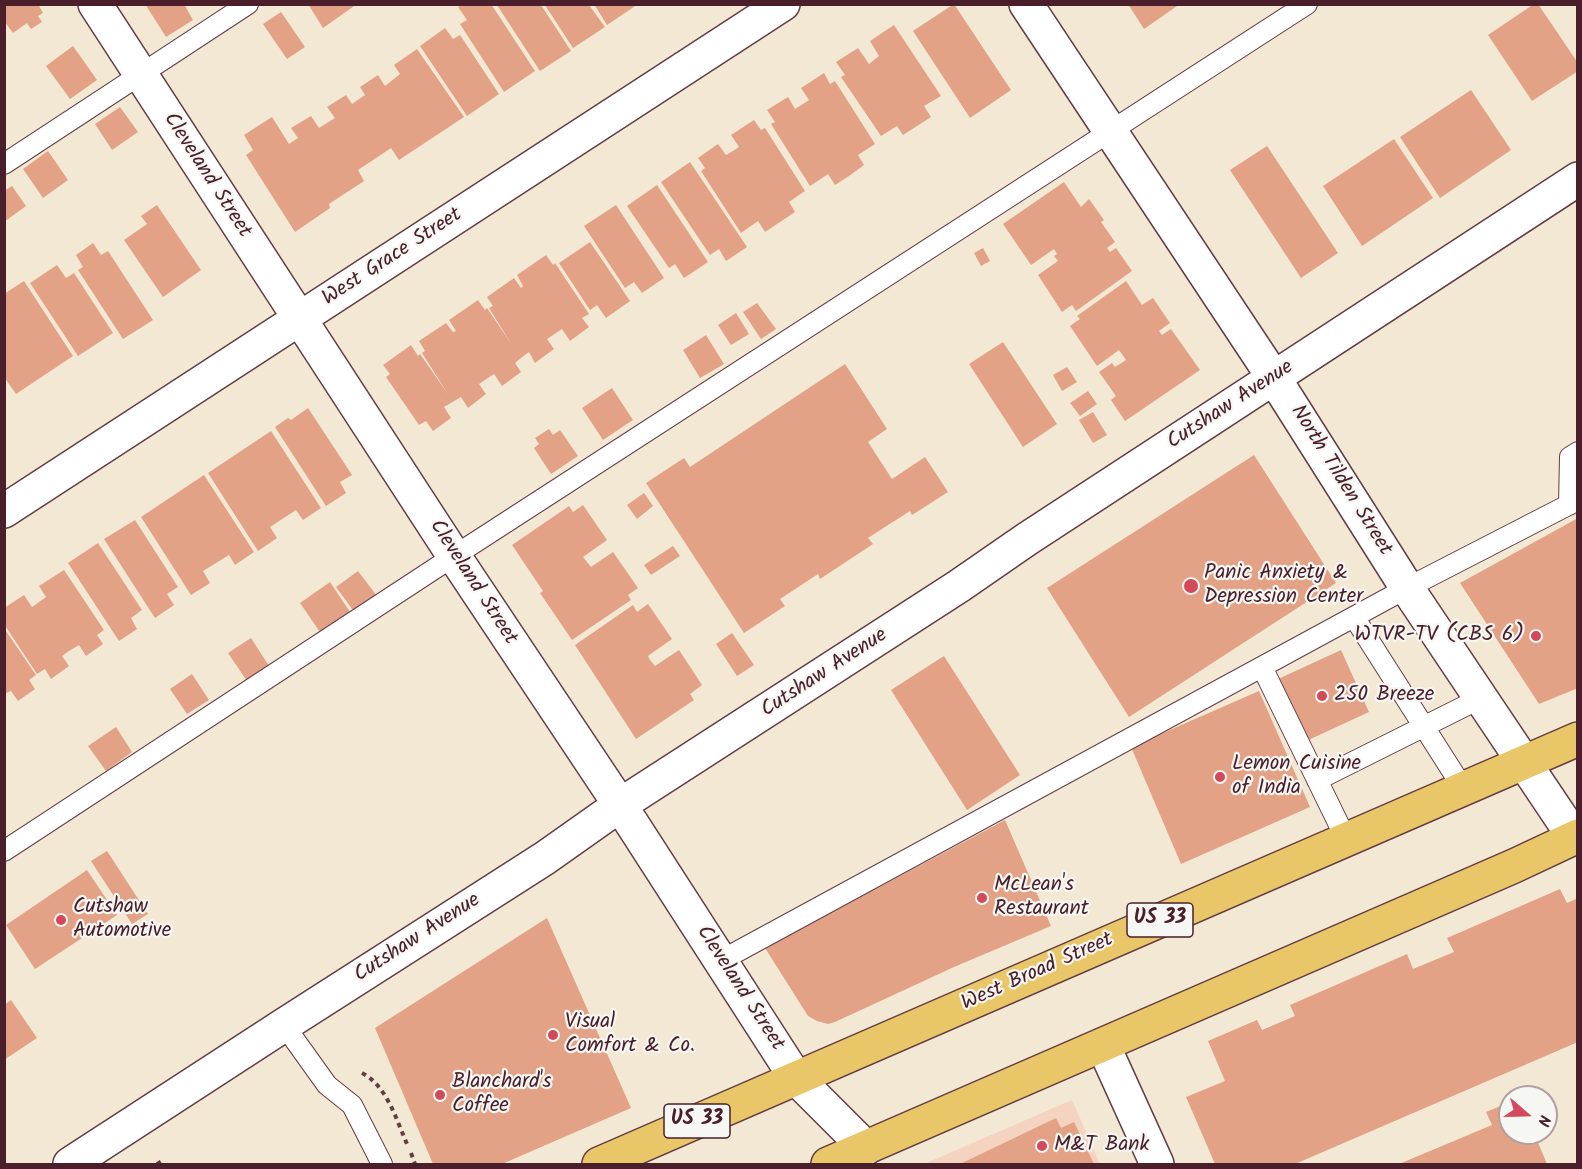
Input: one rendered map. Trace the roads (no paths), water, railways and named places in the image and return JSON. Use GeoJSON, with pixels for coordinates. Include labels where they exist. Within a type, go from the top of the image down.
{"type":"FeatureCollection","features":[{"type":"Feature","properties":{"kind":"main road","name":"West Broad Street"},"geometry":{"type":"LineString","coordinates":[[599,1164],[1578,739]]}},
{"type":"Feature","properties":{"kind":"main road"},"geometry":{"type":"LineString","coordinates":[[828,1164],[869,1156],[1103,1045],[1514,866],[1576,836]]}},
{"type":"Feature","properties":{"kind":"street","name":"Cleveland Street"},"geometry":{"type":"LineString","coordinates":[[95,4],[454,556],[620,805],[796,1078],[869,1156]]}},
{"type":"Feature","properties":{"kind":"street","name":"West Grace Street"},"geometry":{"type":"LineString","coordinates":[[4,511],[783,4]]}},
{"type":"Feature","properties":{"kind":"street","name":"North Tilden Street"},"geometry":{"type":"LineString","coordinates":[[1026,4],[1274,378],[1407,588],[1576,836]]}},
{"type":"Feature","properties":{"kind":"street","name":"Cutshaw Avenue"},"geometry":{"type":"LineString","coordinates":[[70,1164],[545,858],[620,805],[959,586],[1027,539],[1578,179]]}},
{"type":"Feature","properties":{"kind":"street"},"geometry":{"type":"LineString","coordinates":[[1103,1045],[1156,1164]]}},
{"type":"Feature","properties":{"kind":"lane"},"geometry":{"type":"LineString","coordinates":[[4,164],[248,4]]}},
{"type":"Feature","properties":{"kind":"lane"},"geometry":{"type":"LineString","coordinates":[[4,851],[454,556],[1112,133],[1307,4]]}},
{"type":"Feature","properties":{"kind":"lane"},"geometry":{"type":"LineString","coordinates":[[720,961],[1407,588],[1573,503],[1570,457],[1578,452]]}},
{"type":"Feature","properties":{"kind":"lane"},"geometry":{"type":"LineString","coordinates":[[1354,617],[1463,788]]}},
{"type":"Feature","properties":{"kind":"lane"},"geometry":{"type":"LineString","coordinates":[[1262,667],[1347,838]]}},
{"type":"Feature","properties":{"kind":"lane"},"geometry":{"type":"LineString","coordinates":[[1317,780],[1481,698]]}},
{"type":"Feature","properties":{"kind":"lane"},"geometry":{"type":"LineString","coordinates":[[284,1024],[327,1085],[352,1105],[382,1164]]}},
{"type":"Feature","properties":{"kind":"place","name":"Panic Anxiety & Depression Center"},"geometry":{"type":"Point","coordinates":[1191,586]}},
{"type":"Feature","properties":{"kind":"place","name":"WTVR-TV (CBS 6)"},"geometry":{"type":"Point","coordinates":[1536,636]}},
{"type":"Feature","properties":{"kind":"place","name":"250 Breeze"},"geometry":{"type":"Point","coordinates":[1322,696]}},
{"type":"Feature","properties":{"kind":"place","name":"Lemon Cuisine of India"},"geometry":{"type":"Point","coordinates":[1220,777]}},
{"type":"Feature","properties":{"kind":"place","name":"McLean's Restaurant"},"geometry":{"type":"Point","coordinates":[982,898]}},
{"type":"Feature","properties":{"kind":"place","name":"Cutshaw Automotive"},"geometry":{"type":"Point","coordinates":[61,920]}},
{"type":"Feature","properties":{"kind":"place","name":"Visual Comfort & Co."},"geometry":{"type":"Point","coordinates":[553,1035]}},
{"type":"Feature","properties":{"kind":"place","name":"Blanchard's Coffee"},"geometry":{"type":"Point","coordinates":[440,1095]}},
{"type":"Feature","properties":{"kind":"place","name":"M&T Bank"},"geometry":{"type":"Point","coordinates":[1042,1146]}}]}
